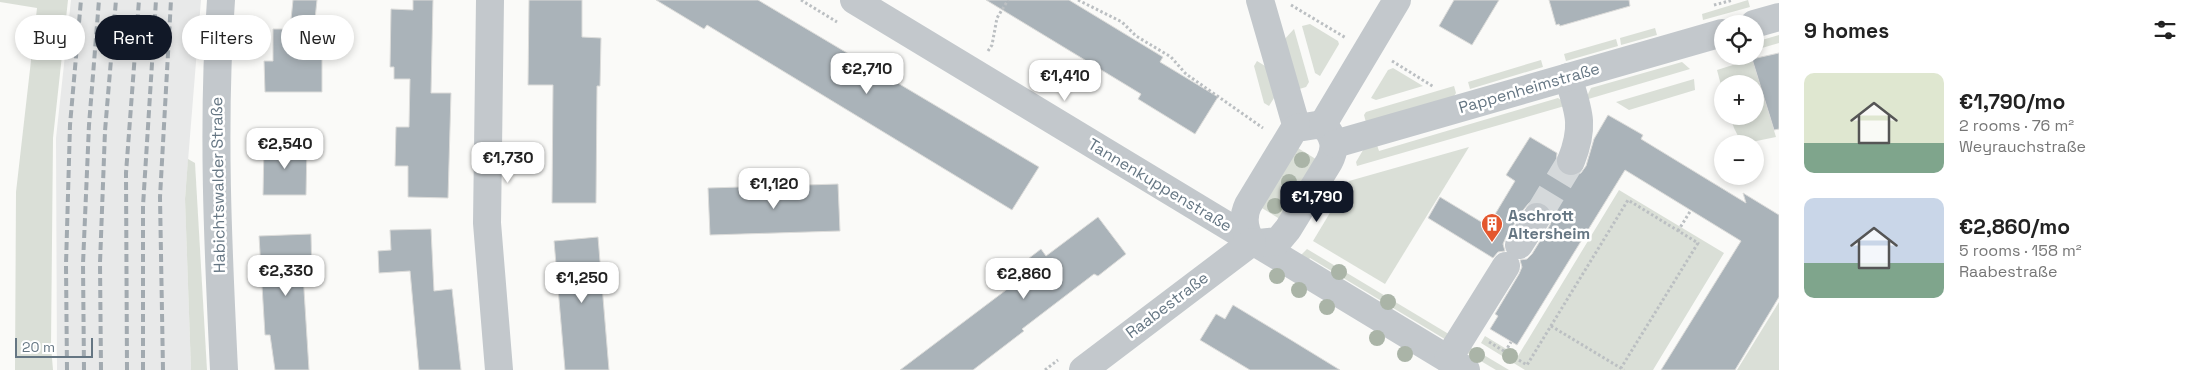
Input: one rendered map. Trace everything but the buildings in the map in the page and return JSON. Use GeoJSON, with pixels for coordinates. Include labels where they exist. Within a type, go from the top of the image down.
{"type":"FeatureCollection","features":[{"type":"Feature","properties":{"kind":"street","name":"Habichtswalder Straße"},"geometry":{"type":"LineString","coordinates":[[221,0],[216,63],[217,216],[224,370]]}},
{"type":"Feature","properties":{"kind":"street"},"geometry":{"type":"LineString","coordinates":[[490,0],[487,223],[499,370]]}},
{"type":"Feature","properties":{"kind":"street","name":"Tannenkuppenstraße"},"geometry":{"type":"LineString","coordinates":[[854,0],[1457,365]]}},
{"type":"Feature","properties":{"kind":"street"},"geometry":{"type":"LineString","coordinates":[[1260,0],[1318,132],[1334,153],[1288,229],[1278,240],[1259,243],[1252,242],[1248,236],[1243,216],[1293,131],[1318,132]]}},
{"type":"Feature","properties":{"kind":"street"},"geometry":{"type":"LineString","coordinates":[[1318,132],[1397,0]]}},
{"type":"Feature","properties":{"kind":"street"},"geometry":{"type":"LineString","coordinates":[[1764,21],[1779,16]]}},
{"type":"Feature","properties":{"kind":"street","name":"Pappenheimstraße"},"geometry":{"type":"LineString","coordinates":[[1318,132],[1568,77],[1714,35]]}},
{"type":"Feature","properties":{"kind":"street"},"geometry":{"type":"LineString","coordinates":[[1568,77],[1580,121],[1579,139],[1571,161]]}},
{"type":"Feature","properties":{"kind":"street"},"geometry":{"type":"LineString","coordinates":[[1457,365],[1467,328],[1537,217]]}},
{"type":"Feature","properties":{"kind":"street","name":"Raabestraße"},"geometry":{"type":"LineString","coordinates":[[1083,370],[1252,242]]}},
{"type":"Feature","properties":{"kind":"path"},"geometry":{"type":"LineString","coordinates":[[990,48],[997,18],[1008,0]]}},
{"type":"Feature","properties":{"kind":"path"},"geometry":{"type":"LineString","coordinates":[[1078,0],[1082,5],[1122,22],[1137,39],[1171,57],[1190,78],[1268,131]]}},
{"type":"Feature","properties":{"kind":"path"},"geometry":{"type":"LineString","coordinates":[[1705,8],[1733,0]]}},
{"type":"Feature","properties":{"kind":"path"},"geometry":{"type":"LineString","coordinates":[[1291,5],[1387,62],[1389,59],[1434,87]]}},
{"type":"Feature","properties":{"kind":"path"},"geometry":{"type":"LineString","coordinates":[[1425,90],[1444,84]]}},
{"type":"Feature","properties":{"kind":"path"},"geometry":{"type":"LineString","coordinates":[[1467,328],[1527,365],[1628,200],[1698,243],[1620,369],[1552,326]]}},
{"type":"Feature","properties":{"kind":"path"},"geometry":{"type":"LineString","coordinates":[[1678,231],[1691,210]]}},
{"type":"Feature","properties":{"kind":"path"},"geometry":{"type":"LineString","coordinates":[[1505,352],[1511,342]]}},
{"type":"Feature","properties":{"kind":"shaded area"},"geometry":{"type":"Polygon","coordinates":[[[0,0],[68,0],[66,15],[36,15],[37,8],[0,2],[0,0]]]}},
{"type":"Feature","properties":{"kind":"shaded area"},"geometry":{"type":"Polygon","coordinates":[[[71,0],[201,0],[200,15],[182,15],[182,60],[196,60],[185,198],[191,370],[57,370],[56,138],[64,60],[85,60],[85,15],[69,15],[71,0]]]}},
{"type":"Feature","properties":{"kind":"shaded area"},"geometry":{"type":"Polygon","coordinates":[[[1748,0],[1750,7],[1721,15],[1714,15],[1714,17],[1703,20],[1702,14],[1748,0]]]}},
{"type":"Feature","properties":{"kind":"shaded area"},"geometry":{"type":"Polygon","coordinates":[[[1310,24],[1338,41],[1339,44],[1320,76],[1315,73],[1302,26],[1310,24]]]}},
{"type":"Feature","properties":{"kind":"shaded area"},"geometry":{"type":"Polygon","coordinates":[[[1655,28],[1657,35],[1621,45],[1620,38],[1655,28]]]}},
{"type":"Feature","properties":{"kind":"shaded area"},"geometry":{"type":"Polygon","coordinates":[[[1294,29],[1309,82],[1306,87],[1296,90],[1282,42],[1294,29]]]}},
{"type":"Feature","properties":{"kind":"shaded area"},"geometry":{"type":"Polygon","coordinates":[[[1779,35],[1779,43],[1764,47],[1764,39],[1779,35]]]}},
{"type":"Feature","properties":{"kind":"shaded area"},"geometry":{"type":"Polygon","coordinates":[[[1616,39],[1618,46],[1566,61],[1564,54],[1616,39]]]}},
{"type":"Feature","properties":{"kind":"shaded area"},"geometry":{"type":"Polygon","coordinates":[[[31,60],[61,60],[53,138],[51,346],[53,370],[15,370],[16,192],[31,60]]]}},
{"type":"Feature","properties":{"kind":"shaded area"},"geometry":{"type":"Polygon","coordinates":[[[1541,60],[1543,67],[1470,89],[1468,82],[1541,60]]]}},
{"type":"Feature","properties":{"kind":"shaded area"},"geometry":{"type":"Polygon","coordinates":[[[1257,61],[1270,69],[1277,93],[1269,106],[1264,103],[1254,66],[1257,61]]]}},
{"type":"Feature","properties":{"kind":"shaded area"},"geometry":{"type":"Polygon","coordinates":[[[1682,62],[1690,69],[1585,100],[1591,88],[1682,62]]]}},
{"type":"Feature","properties":{"kind":"shaded area"},"geometry":{"type":"Polygon","coordinates":[[[1733,65],[1754,65],[1757,75],[1718,75],[1717,70],[1733,65]]]}},
{"type":"Feature","properties":{"kind":"shaded area"},"geometry":{"type":"Polygon","coordinates":[[[1393,68],[1423,86],[1376,100],[1371,98],[1388,70],[1393,68]]]}},
{"type":"Feature","properties":{"kind":"shaded area"},"geometry":{"type":"Polygon","coordinates":[[[1694,79],[1695,90],[1629,110],[1616,102],[1694,79]]]}},
{"type":"Feature","properties":{"kind":"shaded area"},"geometry":{"type":"Polygon","coordinates":[[[1454,86],[1456,93],[1451,101],[1367,126],[1364,115],[1366,112],[1454,86]]]}},
{"type":"Feature","properties":{"kind":"shaded area"},"geometry":{"type":"Polygon","coordinates":[[[1558,98],[1568,105],[1357,166],[1356,162],[1366,145],[1376,142],[1379,151],[1558,98]]]}},
{"type":"Feature","properties":{"kind":"shaded area"},"geometry":{"type":"Polygon","coordinates":[[[1764,98],[1776,137],[1764,139],[1764,135],[1738,135],[1733,125],[1764,125],[1764,98]]]}},
{"type":"Feature","properties":{"kind":"shaded area"},"geometry":{"type":"Polygon","coordinates":[[[1293,145],[1319,161],[1283,221],[1257,205],[1293,145]]]}},
{"type":"Feature","properties":{"kind":"shaded area"},"geometry":{"type":"Polygon","coordinates":[[[1469,147],[1385,284],[1313,241],[1349,181],[1469,147]]]}},
{"type":"Feature","properties":{"kind":"shaded area"},"geometry":{"type":"Polygon","coordinates":[[[188,159],[195,163],[207,370],[191,370],[185,199],[188,159]]]}},
{"type":"Feature","properties":{"kind":"shaded area"},"geometry":{"type":"Polygon","coordinates":[[[1619,190],[1724,253],[1653,370],[1525,370],[1481,343],[1485,336],[1518,356],[1619,190]]]}},
{"type":"Feature","properties":{"kind":"shaded area"},"geometry":{"type":"Polygon","coordinates":[[[1307,249],[1457,339],[1453,344],[1310,258],[1306,263],[1298,258],[1307,249]]]}},
{"type":"Feature","properties":{"kind":"shaded area"},"geometry":{"type":"Polygon","coordinates":[[[1779,302],[1779,370],[1737,370],[1779,302]]]}},
{"type":"Feature","properties":{"kind":"shaded area"},"geometry":{"type":"Polygon","coordinates":[[[1467,345],[1509,370],[1496,370],[1464,351],[1467,345]]]}},
{"type":"Feature","properties":{"kind":"tunnel"},"geometry":{"type":"LineString","coordinates":[[1537,217],[1571,161]]}},
{"type":"Feature","properties":{"kind":"railway"},"geometry":{"type":"LineString","coordinates":[[67,370],[66,265],[70,125],[81,0]]}},
{"type":"Feature","properties":{"kind":"railway"},"geometry":{"type":"LineString","coordinates":[[84,370],[83,264],[89,125],[99,0]]}},
{"type":"Feature","properties":{"kind":"railway"},"geometry":{"type":"LineString","coordinates":[[101,370],[100,263],[105,131],[116,0]]}},
{"type":"Feature","properties":{"kind":"railway"},"geometry":{"type":"LineString","coordinates":[[127,370],[126,173],[139,0]]}},
{"type":"Feature","properties":{"kind":"railway"},"geometry":{"type":"LineString","coordinates":[[143,370],[143,206],[156,0]]}},
{"type":"Feature","properties":{"kind":"railway"},"geometry":{"type":"LineString","coordinates":[[163,370],[160,197],[171,0]]}},
{"type":"Feature","properties":{"kind":"place","name":"Aschrott Altersheim"},"geometry":{"type":"Point","coordinates":[1492,243]}}]}
